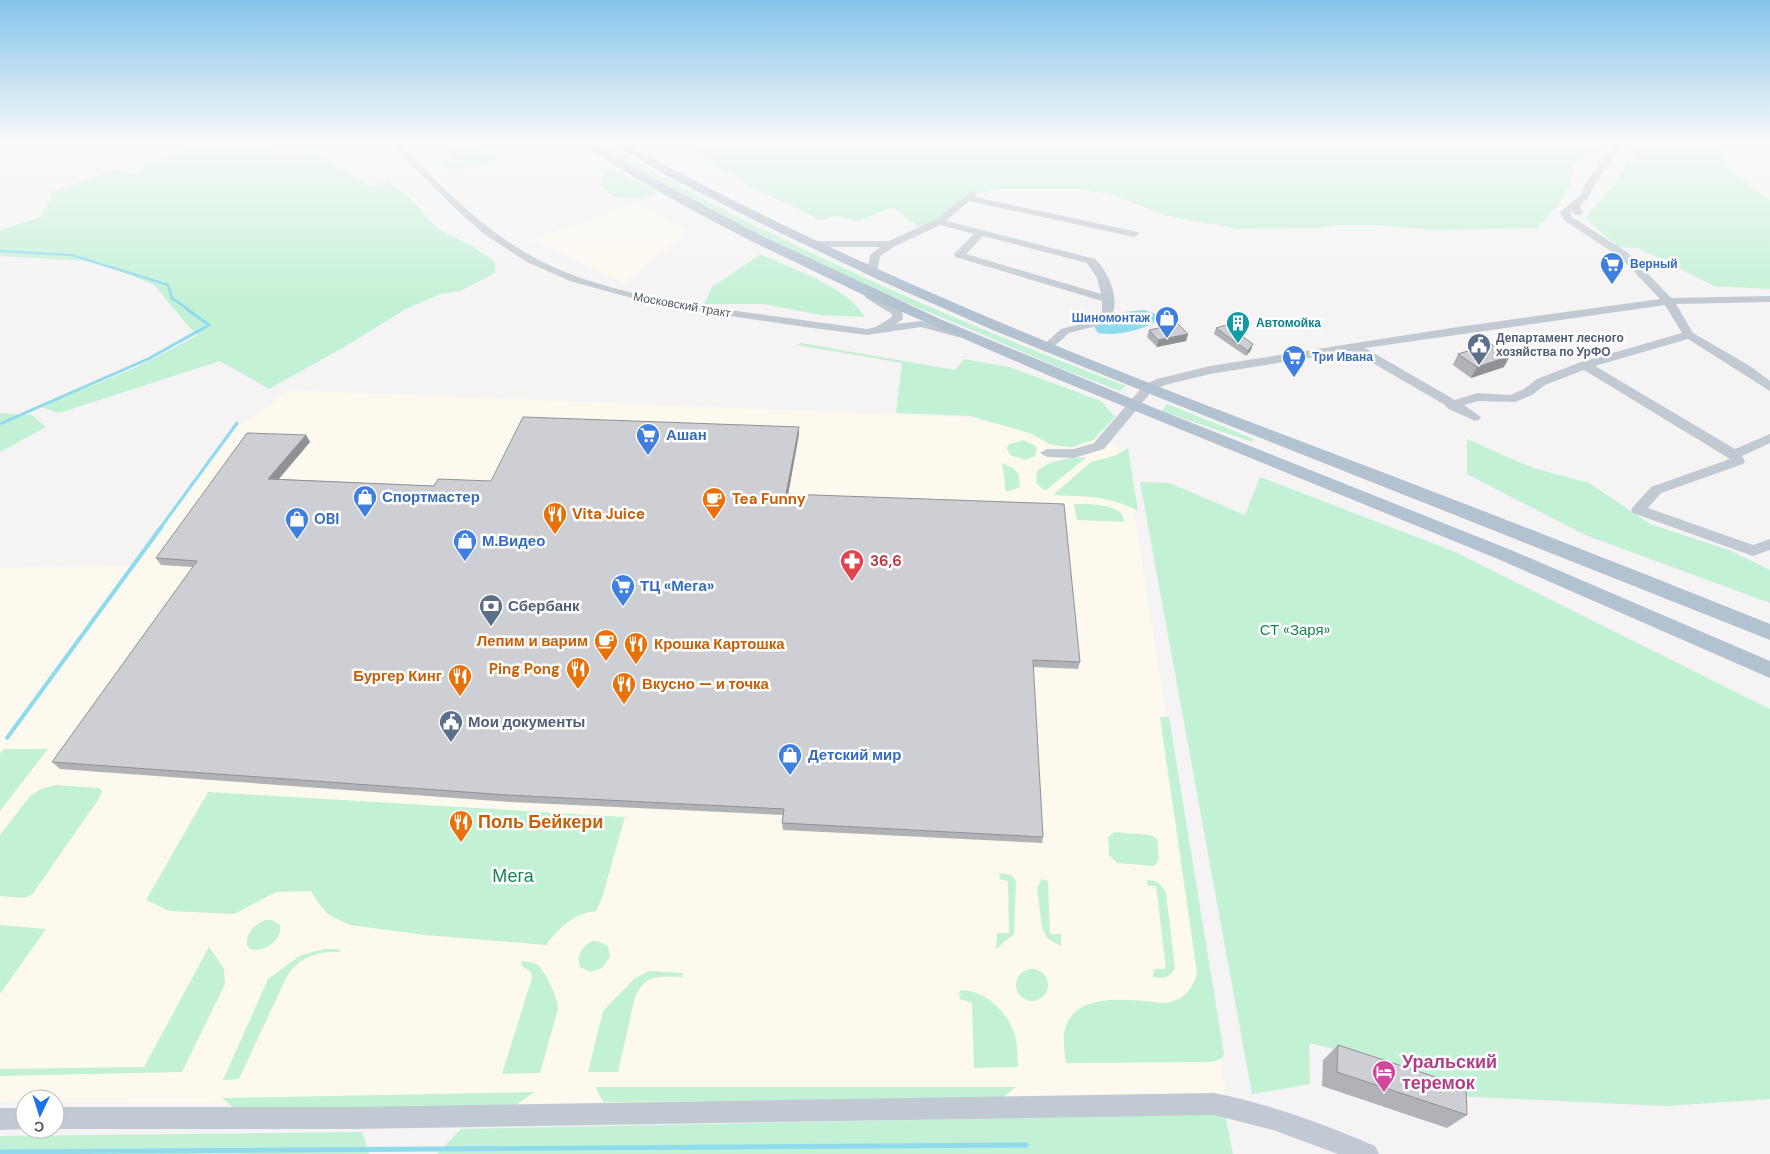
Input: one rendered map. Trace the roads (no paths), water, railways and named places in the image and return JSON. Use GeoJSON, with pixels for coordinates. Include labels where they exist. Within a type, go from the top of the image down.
{"type":"FeatureCollection","features":[{"type":"Feature","properties":{"kind":"main road"},"geometry":{"type":"LineString","coordinates":[[673,195],[776,250],[965,336],[1132,406],[1498,551],[1770,670]]}},
{"type":"Feature","properties":{"kind":"main road"},"geometry":{"type":"LineString","coordinates":[[712,195],[872,273],[1046,348],[1770,632]]}},
{"type":"Feature","properties":{"kind":"street","name":"Московский тракт"},"geometry":{"type":"LineString","coordinates":[[446,195],[488,232],[531,260],[574,279],[637,298],[838,329],[874,332],[921,324],[965,336]]}},
{"type":"Feature","properties":{"kind":"street"},"geometry":{"type":"LineString","coordinates":[[1585,195],[1565,212],[1568,219],[1624,255],[1668,301],[1689,335],[1746,369],[1770,387]]}},
{"type":"Feature","properties":{"kind":"street"},"geometry":{"type":"LineString","coordinates":[[872,273],[875,256],[891,244],[939,222],[970,196],[1134,234]]}},
{"type":"Feature","properties":{"kind":"street"},"geometry":{"type":"LineString","coordinates":[[939,222],[1091,261],[1098,267],[1108,299],[1108,313],[1092,324],[1065,331],[1046,348]]}},
{"type":"Feature","properties":{"kind":"street"},"geometry":{"type":"LineString","coordinates":[[981,232],[959,255],[1108,299]]}},
{"type":"Feature","properties":{"kind":"street"},"geometry":{"type":"LineString","coordinates":[[812,244],[891,244]]}},
{"type":"Feature","properties":{"kind":"street","name":"Московский тракт"},"geometry":{"type":"LineString","coordinates":[[838,329],[877,328],[890,324],[897,319],[897,311],[866,292]]}},
{"type":"Feature","properties":{"kind":"street"},"geometry":{"type":"LineString","coordinates":[[1047,453],[1074,454],[1099,446],[1148,388],[1161,382],[1210,370],[1668,301],[1770,300]]}},
{"type":"Feature","properties":{"kind":"street"},"geometry":{"type":"LineString","coordinates":[[1451,405],[1477,397],[1511,399],[1528,392],[1541,382],[1585,365],[1689,335]]}},
{"type":"Feature","properties":{"kind":"street"},"geometry":{"type":"LineString","coordinates":[[1354,347],[1451,405],[1475,417]]}},
{"type":"Feature","properties":{"kind":"street"},"geometry":{"type":"LineString","coordinates":[[1585,365],[1734,454],[1738,461],[1656,490],[1638,510],[1753,551],[1770,544]]}},
{"type":"Feature","properties":{"kind":"street"},"geometry":{"type":"LineString","coordinates":[[1734,454],[1770,438]]}},
{"type":"Feature","properties":{"kind":"street"},"geometry":{"type":"LineString","coordinates":[[65,1118],[352,1118],[1214,1104],[1241,1109],[1302,1128],[1367,1154]]}},
{"type":"Feature","properties":{"kind":"street"},"geometry":{"type":"LineString","coordinates":[[0,1119],[15,1119]]}},
{"type":"Feature","properties":{"kind":"water"},"geometry":{"type":"Polygon","coordinates":[[[1144,310],[1156,314],[1154,323],[1134,330],[1113,334],[1098,333],[1094,327],[1125,312],[1144,310]]]}},
{"type":"Feature","properties":{"kind":"waterway"},"geometry":{"type":"LineString","coordinates":[[0,251],[72,255],[168,285],[172,298],[190,311]]}},
{"type":"Feature","properties":{"kind":"waterway"},"geometry":{"type":"LineString","coordinates":[[0,424],[148,359],[209,325],[188,310]]}},
{"type":"Feature","properties":{"kind":"waterway"},"geometry":{"type":"LineString","coordinates":[[161,527],[237,423]]}},
{"type":"Feature","properties":{"kind":"waterway"},"geometry":{"type":"LineString","coordinates":[[7,738],[162,526]]}},
{"type":"Feature","properties":{"kind":"waterway"},"geometry":{"type":"LineString","coordinates":[[0,1152],[1026,1145]]}},
{"type":"Feature","properties":{"kind":"place","name":"Верный"},"geometry":{"type":"Point","coordinates":[1612,285]}},
{"type":"Feature","properties":{"kind":"place","name":"Шиномонтаж"},"geometry":{"type":"Point","coordinates":[1167,339]}},
{"type":"Feature","properties":{"kind":"place","name":"Автомойка"},"geometry":{"type":"Point","coordinates":[1238,344]}},
{"type":"Feature","properties":{"kind":"place","name":"Департамент лесного хозяйства по УрФО"},"geometry":{"type":"Point","coordinates":[1479,366]}},
{"type":"Feature","properties":{"kind":"place","name":"Три Ивана"},"geometry":{"type":"Point","coordinates":[1294,378]}},
{"type":"Feature","properties":{"kind":"place","name":"Ашан"},"geometry":{"type":"Point","coordinates":[648,456]}},
{"type":"Feature","properties":{"kind":"place","name":"Спортмастер"},"geometry":{"type":"Point","coordinates":[365,518]}},
{"type":"Feature","properties":{"kind":"place","name":"Tea Funny"},"geometry":{"type":"Point","coordinates":[714,520]}},
{"type":"Feature","properties":{"kind":"place","name":"Vita Juice"},"geometry":{"type":"Point","coordinates":[555,535]}},
{"type":"Feature","properties":{"kind":"place","name":"OBI"},"geometry":{"type":"Point","coordinates":[297,540]}},
{"type":"Feature","properties":{"kind":"place","name":"М.Видео"},"geometry":{"type":"Point","coordinates":[465,562]}},
{"type":"Feature","properties":{"kind":"place","name":"36,6"},"geometry":{"type":"Point","coordinates":[852,582]}},
{"type":"Feature","properties":{"kind":"place","name":"ТЦ «Мега»"},"geometry":{"type":"Point","coordinates":[623,607]}},
{"type":"Feature","properties":{"kind":"place","name":"Сбербанк"},"geometry":{"type":"Point","coordinates":[491,627]}},
{"type":"Feature","properties":{"kind":"place","name":"Лепим и варим"},"geometry":{"type":"Point","coordinates":[606,662]}},
{"type":"Feature","properties":{"kind":"place","name":"Крошка Картошка"},"geometry":{"type":"Point","coordinates":[636,665]}},
{"type":"Feature","properties":{"kind":"place","name":"Ping Pong"},"geometry":{"type":"Point","coordinates":[578,690]}},
{"type":"Feature","properties":{"kind":"place","name":"Бургер Кинг"},"geometry":{"type":"Point","coordinates":[460,697]}},
{"type":"Feature","properties":{"kind":"place","name":"Вкусно — и точка"},"geometry":{"type":"Point","coordinates":[624,705]}},
{"type":"Feature","properties":{"kind":"place","name":"Мои документы"},"geometry":{"type":"Point","coordinates":[451,743]}},
{"type":"Feature","properties":{"kind":"place","name":"Детский мир"},"geometry":{"type":"Point","coordinates":[790,776]}},
{"type":"Feature","properties":{"kind":"place","name":"Поль Бейкери"},"geometry":{"type":"Point","coordinates":[461,843]}},
{"type":"Feature","properties":{"kind":"place","name":"Уральский теремок"},"geometry":{"type":"Point","coordinates":[1384,1093]}},
{"type":"Feature","properties":{"kind":"park label","name":"СТ «Заря»"},"geometry":{"type":"Point","coordinates":[1295,630]}},
{"type":"Feature","properties":{"kind":"park label","name":"Мега"},"geometry":{"type":"Point","coordinates":[513,876]}}]}
